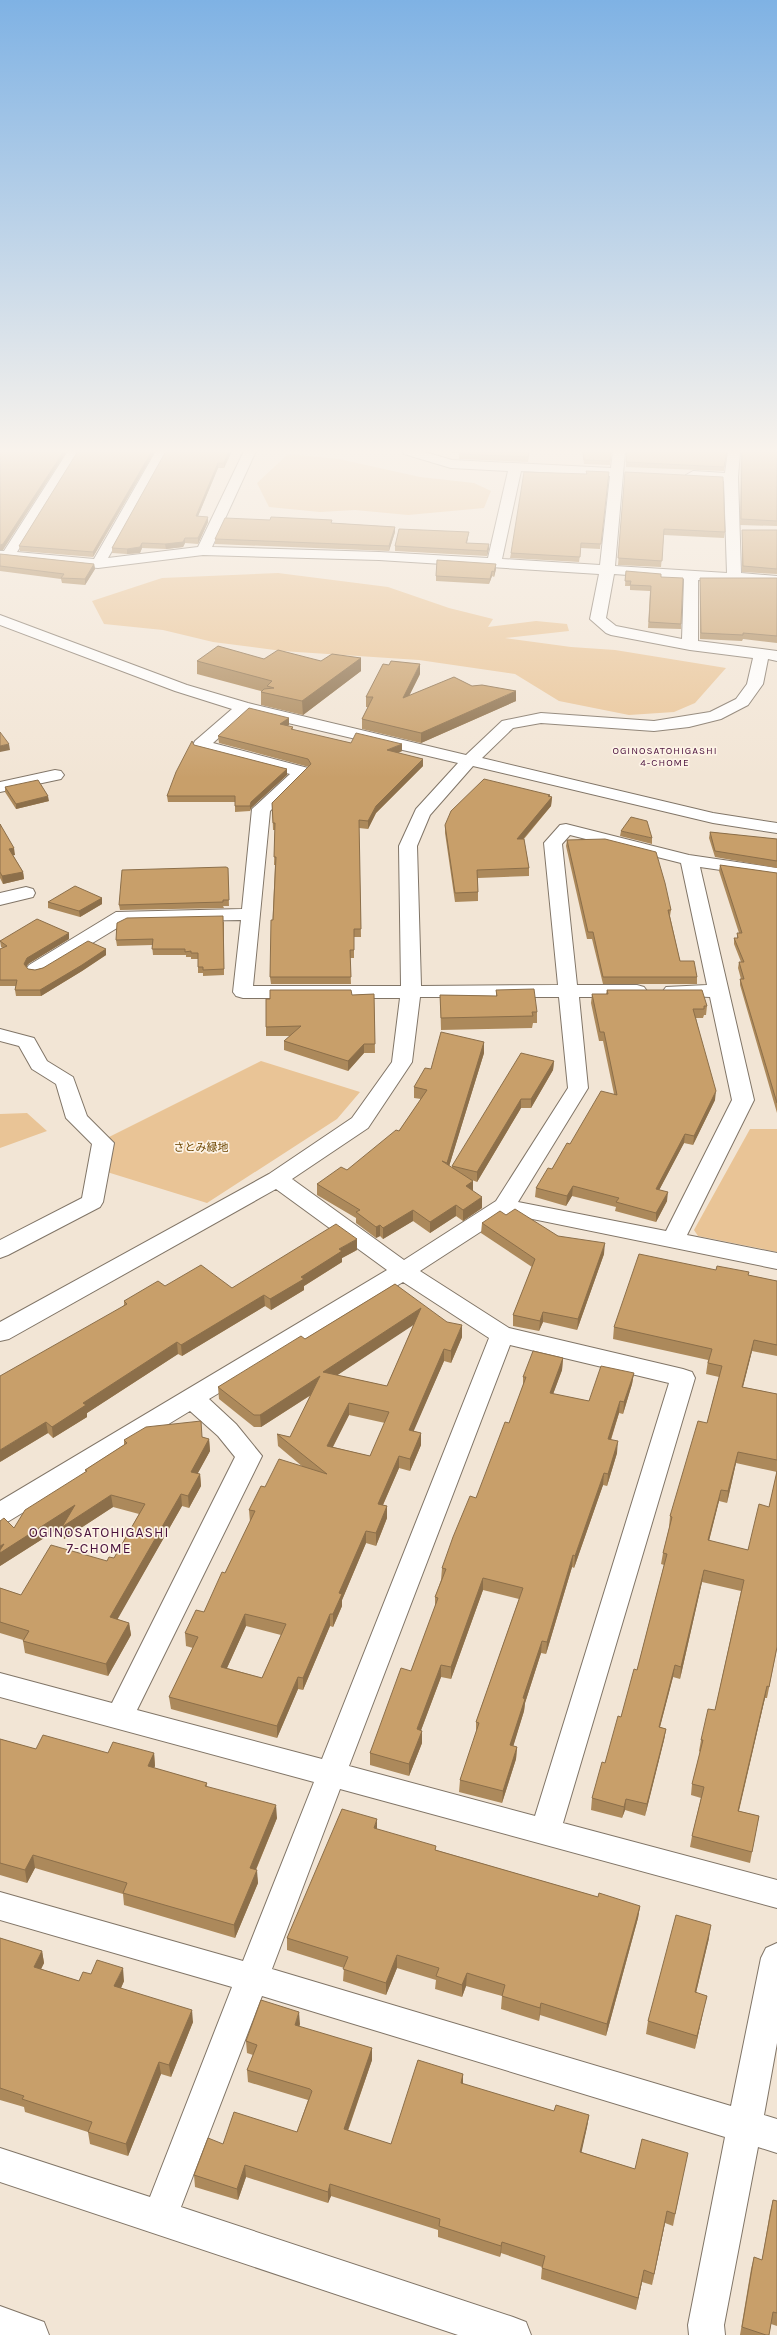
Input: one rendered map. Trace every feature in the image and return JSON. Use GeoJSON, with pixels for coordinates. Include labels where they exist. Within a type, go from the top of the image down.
{"type":"FeatureCollection","features":[{"type":"Feature","properties":{"kind":"main road"},"geometry":{"type":"LineString","coordinates":[[51,560],[98,564],[130,560]]}},
{"type":"Feature","properties":{"kind":"main road"},"geometry":{"type":"LineString","coordinates":[[98,564],[100,560]]}},
{"type":"Feature","properties":{"kind":"main road"},"geometry":{"type":"LineString","coordinates":[[436,560],[777,580]]}},
{"type":"Feature","properties":{"kind":"main road"},"geometry":{"type":"LineString","coordinates":[[494,564],[495,560]]}},
{"type":"Feature","properties":{"kind":"main road"},"geometry":{"type":"LineString","coordinates":[[0,1333],[277,1178],[360,1123],[402,1062],[411,992],[408,846],[422,813],[469,761],[508,724],[541,718],[571,718],[615,724],[654,726],[689,722],[715,716],[742,702],[755,684],[769,656],[611,630],[598,619],[608,560]]}},
{"type":"Feature","properties":{"kind":"main road"},"geometry":{"type":"LineString","coordinates":[[734,560],[734,578]]}},
{"type":"Feature","properties":{"kind":"main road"},"geometry":{"type":"LineString","coordinates":[[690,644],[691,576]]}},
{"type":"Feature","properties":{"kind":"main road"},"geometry":{"type":"LineString","coordinates":[[0,620],[181,688],[243,707],[713,818],[777,828]]}},
{"type":"Feature","properties":{"kind":"main road"},"geometry":{"type":"LineString","coordinates":[[243,707],[201,745],[302,772],[261,809],[243,992],[718,991]]}},
{"type":"Feature","properties":{"kind":"main road"},"geometry":{"type":"LineString","coordinates":[[0,787],[55,775]]}},
{"type":"Feature","properties":{"kind":"main road"},"geometry":{"type":"LineString","coordinates":[[0,1514],[403,1271],[504,1206],[578,1088],[553,843],[566,829],[690,860],[777,873]]}},
{"type":"Feature","properties":{"kind":"main road"},"geometry":{"type":"LineString","coordinates":[[673,1241],[743,1100],[690,860]]}},
{"type":"Feature","properties":{"kind":"main road"},"geometry":{"type":"LineString","coordinates":[[0,899],[26,893]]}},
{"type":"Feature","properties":{"kind":"main road"},"geometry":{"type":"LineString","coordinates":[[36,969],[124,916],[251,914]]}},
{"type":"Feature","properties":{"kind":"main road"},"geometry":{"type":"LineString","coordinates":[[0,1035],[27,1042],[39,1064],[66,1081],[77,1118],[104,1143],[92,1202],[0,1250]]}},
{"type":"Feature","properties":{"kind":"main road"},"geometry":{"type":"LineString","coordinates":[[277,1178],[403,1271],[502,1335],[683,1378],[545,1832]]}},
{"type":"Feature","properties":{"kind":"main road"},"geometry":{"type":"LineString","coordinates":[[504,1206],[777,1261]]}},
{"type":"Feature","properties":{"kind":"main road"},"geometry":{"type":"LineString","coordinates":[[158,2218],[502,1335]]}},
{"type":"Feature","properties":{"kind":"main road"},"geometry":{"type":"LineString","coordinates":[[119,1718],[249,1456],[227,1430],[192,1398]]}},
{"type":"Feature","properties":{"kind":"main road"},"geometry":{"type":"LineString","coordinates":[[0,1685],[777,1894]]}},
{"type":"Feature","properties":{"kind":"main road"},"geometry":{"type":"LineString","coordinates":[[0,1906],[252,1978],[761,2132]]}},
{"type":"Feature","properties":{"kind":"main road"},"geometry":{"type":"LineString","coordinates":[[707,2335],[706,2325],[761,2132],[777,1958]]}},
{"type":"Feature","properties":{"kind":"main road"},"geometry":{"type":"LineString","coordinates":[[0,2165],[514,2335]]}},
{"type":"Feature","properties":{"kind":"main road"},"geometry":{"type":"LineString","coordinates":[[0,2324],[31,2335]]}},
{"type":"Feature","properties":{"kind":"green space"},"geometry":{"type":"Polygon","coordinates":[[[278,573],[388,587],[449,608],[493,619],[488,627],[536,621],[567,624],[569,631],[505,638],[571,647],[615,650],[726,668],[695,703],[674,712],[629,715],[559,701],[515,674],[419,660],[282,651],[213,642],[163,630],[104,624],[92,601],[162,578],[278,573]]]}},
{"type":"Feature","properties":{"kind":"green space","name":"さとみ緑地"},"geometry":{"type":"Polygon","coordinates":[[[261,1061],[360,1092],[337,1119],[207,1203],[107,1172],[109,1137],[261,1061]]]}},
{"type":"Feature","properties":{"kind":"green space"},"geometry":{"type":"Polygon","coordinates":[[[27,1113],[47,1131],[0,1148],[0,1114],[27,1113]]]}},
{"type":"Feature","properties":{"kind":"green space"},"geometry":{"type":"Polygon","coordinates":[[[750,1129],[777,1129],[777,1252],[698,1236],[694,1230],[750,1129]]]}},
{"type":"Feature","properties":{"kind":"building"},"geometry":{"type":"Polygon","coordinates":[[[0,560],[56,560],[94,564],[85,579],[61,578],[64,574],[0,566],[0,560]]]}},
{"type":"Feature","properties":{"kind":"building"},"geometry":{"type":"Polygon","coordinates":[[[437,560],[496,564],[490,579],[436,576],[437,560]]]}},
{"type":"Feature","properties":{"kind":"building"},"geometry":{"type":"Polygon","coordinates":[[[743,560],[777,560],[777,569],[743,566],[743,560]]]}},
{"type":"Feature","properties":{"kind":"building"},"geometry":{"type":"Polygon","coordinates":[[[626,571],[661,574],[661,577],[683,578],[681,624],[649,622],[651,586],[630,585],[631,581],[625,581],[626,571]]]}},
{"type":"Feature","properties":{"kind":"building"},"geometry":{"type":"Polygon","coordinates":[[[700,578],[777,578],[777,636],[743,633],[743,635],[701,633],[700,578]]]}},
{"type":"Feature","properties":{"kind":"building"},"geometry":{"type":"Polygon","coordinates":[[[218,646],[264,659],[278,650],[321,661],[332,654],[361,658],[302,701],[261,692],[264,689],[274,688],[267,686],[272,681],[197,661],[218,646]]]}},
{"type":"Feature","properties":{"kind":"building"},"geometry":{"type":"Polygon","coordinates":[[[391,661],[420,664],[403,698],[454,677],[472,686],[482,685],[516,691],[421,733],[362,719],[373,697],[366,697],[383,664],[389,665],[391,661]]]}},
{"type":"Feature","properties":{"kind":"building"},"geometry":{"type":"Polygon","coordinates":[[[249,708],[289,718],[280,724],[293,727],[291,729],[351,743],[356,733],[402,744],[387,750],[423,759],[376,806],[368,821],[359,820],[361,929],[354,929],[354,950],[350,950],[351,977],[270,977],[271,920],[273,920],[276,857],[274,857],[275,823],[273,823],[272,803],[311,764],[308,759],[218,736],[249,708]]]}},
{"type":"Feature","properties":{"kind":"building"},"geometry":{"type":"Polygon","coordinates":[[[0,732],[9,744],[0,746],[0,732]]]}},
{"type":"Feature","properties":{"kind":"building"},"geometry":{"type":"Polygon","coordinates":[[[192,741],[194,745],[287,769],[251,802],[250,806],[235,806],[235,796],[167,796],[176,772],[192,741]]]}},
{"type":"Feature","properties":{"kind":"building"},"geometry":{"type":"Polygon","coordinates":[[[484,779],[550,795],[548,796],[552,797],[517,839],[524,839],[529,868],[477,870],[478,892],[455,893],[445,825],[451,811],[484,779]]]}},
{"type":"Feature","properties":{"kind":"building"},"geometry":{"type":"Polygon","coordinates":[[[38,780],[48,796],[16,804],[5,787],[38,780]]]}},
{"type":"Feature","properties":{"kind":"building"},"geometry":{"type":"Polygon","coordinates":[[[631,817],[647,821],[652,838],[621,831],[631,817]]]}},
{"type":"Feature","properties":{"kind":"building"},"geometry":{"type":"Polygon","coordinates":[[[0,824],[14,848],[9,849],[23,872],[2,876],[0,872],[0,824]]]}},
{"type":"Feature","properties":{"kind":"building"},"geometry":{"type":"Polygon","coordinates":[[[710,832],[777,839],[777,861],[715,851],[710,832]]]}},
{"type":"Feature","properties":{"kind":"building"},"geometry":{"type":"Polygon","coordinates":[[[605,839],[656,852],[671,910],[668,910],[680,961],[694,961],[697,977],[603,977],[593,932],[588,932],[567,840],[605,839]]]}},
{"type":"Feature","properties":{"kind":"building"},"geometry":{"type":"Polygon","coordinates":[[[720,865],[777,873],[777,1103],[740,979],[744,979],[739,962],[744,962],[734,938],[738,938],[737,933],[742,933],[720,865]]]}},
{"type":"Feature","properties":{"kind":"building"},"geometry":{"type":"Polygon","coordinates":[[[228,868],[229,900],[223,900],[223,902],[119,905],[122,870],[228,868]]]}},
{"type":"Feature","properties":{"kind":"building"},"geometry":{"type":"Polygon","coordinates":[[[75,886],[102,898],[79,911],[48,902],[75,886]]]}},
{"type":"Feature","properties":{"kind":"building"},"geometry":{"type":"Polygon","coordinates":[[[223,916],[224,969],[203,970],[203,967],[198,967],[198,953],[191,953],[191,951],[185,952],[185,949],[152,949],[153,939],[116,940],[117,923],[127,918],[223,916]]]}},
{"type":"Feature","properties":{"kind":"building"},"geometry":{"type":"Polygon","coordinates":[[[37,919],[69,933],[27,958],[24,964],[28,969],[35,970],[43,968],[88,941],[106,949],[40,990],[15,990],[17,980],[0,980],[0,949],[7,946],[0,941],[37,919]]]}},
{"type":"Feature","properties":{"kind":"building"},"geometry":{"type":"Polygon","coordinates":[[[534,989],[537,1012],[532,1012],[533,1016],[441,1018],[440,995],[497,996],[496,990],[534,989]]]}},
{"type":"Feature","properties":{"kind":"building"},"geometry":{"type":"Polygon","coordinates":[[[270,990],[351,990],[352,995],[374,994],[375,1044],[364,1044],[348,1061],[284,1041],[301,1026],[266,1027],[266,999],[270,999],[270,990]]]}},
{"type":"Feature","properties":{"kind":"building"},"geometry":{"type":"Polygon","coordinates":[[[607,990],[702,990],[707,1006],[704,1006],[704,1009],[693,1009],[716,1091],[694,1136],[685,1134],[656,1189],[668,1192],[656,1213],[616,1202],[619,1198],[573,1186],[567,1196],[536,1188],[548,1168],[552,1169],[567,1143],[570,1144],[601,1091],[617,1095],[604,1032],[600,1032],[592,994],[608,994],[607,990]]]}},
{"type":"Feature","properties":{"kind":"building"},"geometry":{"type":"Polygon","coordinates":[[[441,1032],[484,1042],[447,1163],[442,1161],[473,1181],[466,1186],[482,1197],[463,1210],[456,1205],[430,1222],[413,1210],[383,1228],[380,1225],[376,1227],[356,1212],[360,1210],[317,1184],[341,1167],[347,1170],[396,1130],[399,1131],[427,1090],[414,1087],[425,1068],[431,1069],[441,1032]]]}},
{"type":"Feature","properties":{"kind":"building"},"geometry":{"type":"Polygon","coordinates":[[[521,1053],[554,1061],[531,1099],[521,1099],[477,1172],[452,1166],[521,1053]]]}},
{"type":"Feature","properties":{"kind":"building"},"geometry":{"type":"Polygon","coordinates":[[[515,1209],[558,1236],[605,1243],[578,1319],[543,1312],[540,1321],[513,1315],[535,1259],[482,1223],[500,1211],[506,1215],[515,1209]]]}},
{"type":"Feature","properties":{"kind":"building"},"geometry":{"type":"Polygon","coordinates":[[[336,1224],[357,1239],[339,1249],[342,1251],[301,1277],[304,1279],[270,1299],[264,1295],[181,1345],[177,1342],[83,1403],[86,1405],[52,1427],[46,1422],[0,1450],[0,1376],[127,1304],[124,1301],[158,1281],[165,1286],[201,1265],[232,1288],[336,1224]]]}},
{"type":"Feature","properties":{"kind":"building"},"geometry":{"type":"Polygon","coordinates":[[[639,1254],[716,1270],[717,1266],[749,1272],[748,1275],[777,1281],[777,1345],[754,1340],[742,1387],[777,1394],[777,1460],[738,1452],[728,1491],[721,1490],[708,1540],[748,1550],[759,1504],[769,1507],[777,1471],[777,1647],[769,1687],[767,1686],[738,1811],[759,1816],[752,1852],[692,1836],[704,1787],[692,1784],[703,1740],[701,1740],[708,1709],[715,1710],[744,1580],[704,1570],[681,1667],[675,1665],[659,1727],[666,1729],[647,1804],[626,1799],[624,1807],[592,1798],[602,1762],[605,1763],[618,1716],[621,1717],[634,1669],[637,1670],[667,1554],[663,1553],[672,1517],[670,1516],[698,1421],[707,1423],[722,1366],[708,1363],[712,1349],[614,1327],[639,1254]]]}},
{"type":"Feature","properties":{"kind":"building"},"geometry":{"type":"Polygon","coordinates":[[[395,1284],[447,1322],[462,1325],[451,1351],[444,1349],[409,1430],[421,1433],[410,1459],[399,1456],[378,1504],[387,1506],[376,1533],[366,1531],[339,1593],[342,1594],[333,1614],[330,1614],[303,1678],[298,1677],[277,1726],[169,1697],[198,1637],[185,1633],[196,1610],[204,1612],[222,1572],[225,1573],[255,1511],[249,1510],[261,1486],[265,1487],[279,1459],[327,1474],[277,1434],[290,1437],[320,1376],[260,1415],[254,1415],[218,1387],[301,1336],[305,1339],[395,1284]],[[421,1308],[323,1372],[387,1386],[421,1308]],[[349,1403],[327,1446],[370,1456],[389,1412],[349,1403]],[[245,1614],[221,1667],[262,1678],[286,1624],[245,1614]]]}},
{"type":"Feature","properties":{"kind":"building"},"geometry":{"type":"Polygon","coordinates":[[[533,1351],[563,1358],[550,1393],[589,1401],[601,1366],[634,1373],[624,1402],[620,1401],[608,1439],[618,1441],[608,1474],[604,1473],[575,1556],[573,1555],[547,1642],[542,1641],[523,1698],[525,1699],[510,1745],[517,1747],[503,1791],[460,1780],[479,1723],[476,1722],[523,1588],[483,1578],[451,1667],[441,1665],[417,1729],[422,1731],[409,1764],[370,1753],[401,1668],[411,1671],[438,1598],[435,1597],[446,1569],[442,1568],[453,1537],[470,1496],[476,1498],[505,1422],[509,1423],[526,1377],[523,1377],[533,1351]]]}},
{"type":"Feature","properties":{"kind":"building"},"geometry":{"type":"Polygon","coordinates":[[[201,1421],[202,1437],[209,1439],[191,1472],[200,1474],[188,1496],[181,1494],[110,1617],[129,1623],[106,1664],[23,1641],[29,1631],[0,1622],[0,1588],[21,1595],[51,1545],[107,1561],[109,1557],[114,1558],[145,1504],[111,1495],[62,1527],[75,1505],[0,1553],[0,1550],[4,1544],[0,1546],[0,1521],[4,1518],[14,1528],[25,1510],[87,1471],[85,1470],[127,1443],[124,1440],[146,1427],[201,1421]]]}},
{"type":"Feature","properties":{"kind":"building"},"geometry":{"type":"Polygon","coordinates":[[[43,1735],[108,1753],[113,1742],[154,1753],[148,1766],[207,1783],[205,1786],[276,1805],[250,1868],[257,1870],[234,1925],[123,1893],[127,1883],[33,1855],[25,1870],[0,1863],[0,1739],[36,1749],[43,1735]]]}},
{"type":"Feature","properties":{"kind":"building"},"geometry":{"type":"Polygon","coordinates":[[[342,1809],[377,1819],[374,1828],[436,1846],[435,1850],[598,1897],[599,1893],[640,1906],[607,2024],[541,2003],[540,2008],[502,1996],[505,1985],[467,1973],[462,1985],[436,1976],[439,1968],[397,1955],[386,1983],[343,1969],[348,1957],[287,1938],[342,1809]]]}},
{"type":"Feature","properties":{"kind":"building"},"geometry":{"type":"Polygon","coordinates":[[[676,1915],[711,1925],[695,1992],[707,1996],[697,2036],[648,2021],[676,1915]]]}},
{"type":"Feature","properties":{"kind":"building"},"geometry":{"type":"Polygon","coordinates":[[[0,1938],[42,1951],[34,1967],[79,1981],[83,1972],[91,1974],[97,1960],[123,1968],[114,1986],[192,2010],[169,2065],[159,2062],[126,2144],[88,2132],[92,2122],[22,2099],[24,2096],[0,2088],[0,1938]]]}},
{"type":"Feature","properties":{"kind":"building"},"geometry":{"type":"Polygon","coordinates":[[[261,2000],[299,2012],[295,2025],[372,2048],[344,2129],[391,2144],[418,2060],[463,2074],[461,2083],[554,2111],[556,2105],[589,2115],[580,2152],[635,2169],[642,2139],[688,2153],[675,2214],[667,2211],[654,2274],[644,2270],[638,2298],[542,2268],[545,2256],[502,2242],[501,2246],[439,2226],[440,2219],[330,2184],[328,2192],[245,2165],[237,2189],[194,2175],[208,2138],[223,2144],[234,2112],[297,2132],[312,2091],[310,2089],[247,2070],[257,2045],[246,2041],[261,2000]]]}},
{"type":"Feature","properties":{"kind":"building"},"geometry":{"type":"Polygon","coordinates":[[[773,2200],[777,2201],[777,2313],[773,2312],[769,2335],[766,2335],[742,2327],[754,2257],[762,2260],[773,2200]]]}},
{"type":"Feature","properties":{"kind":"district","name":"OGINOSATOHIGASHI 4-CHOME"},"geometry":{"type":"Point","coordinates":[665,756]}},
{"type":"Feature","properties":{"kind":"district","name":"OGINOSATOHIGASHI 7-CHOME"},"geometry":{"type":"Point","coordinates":[99,1540]}}]}
